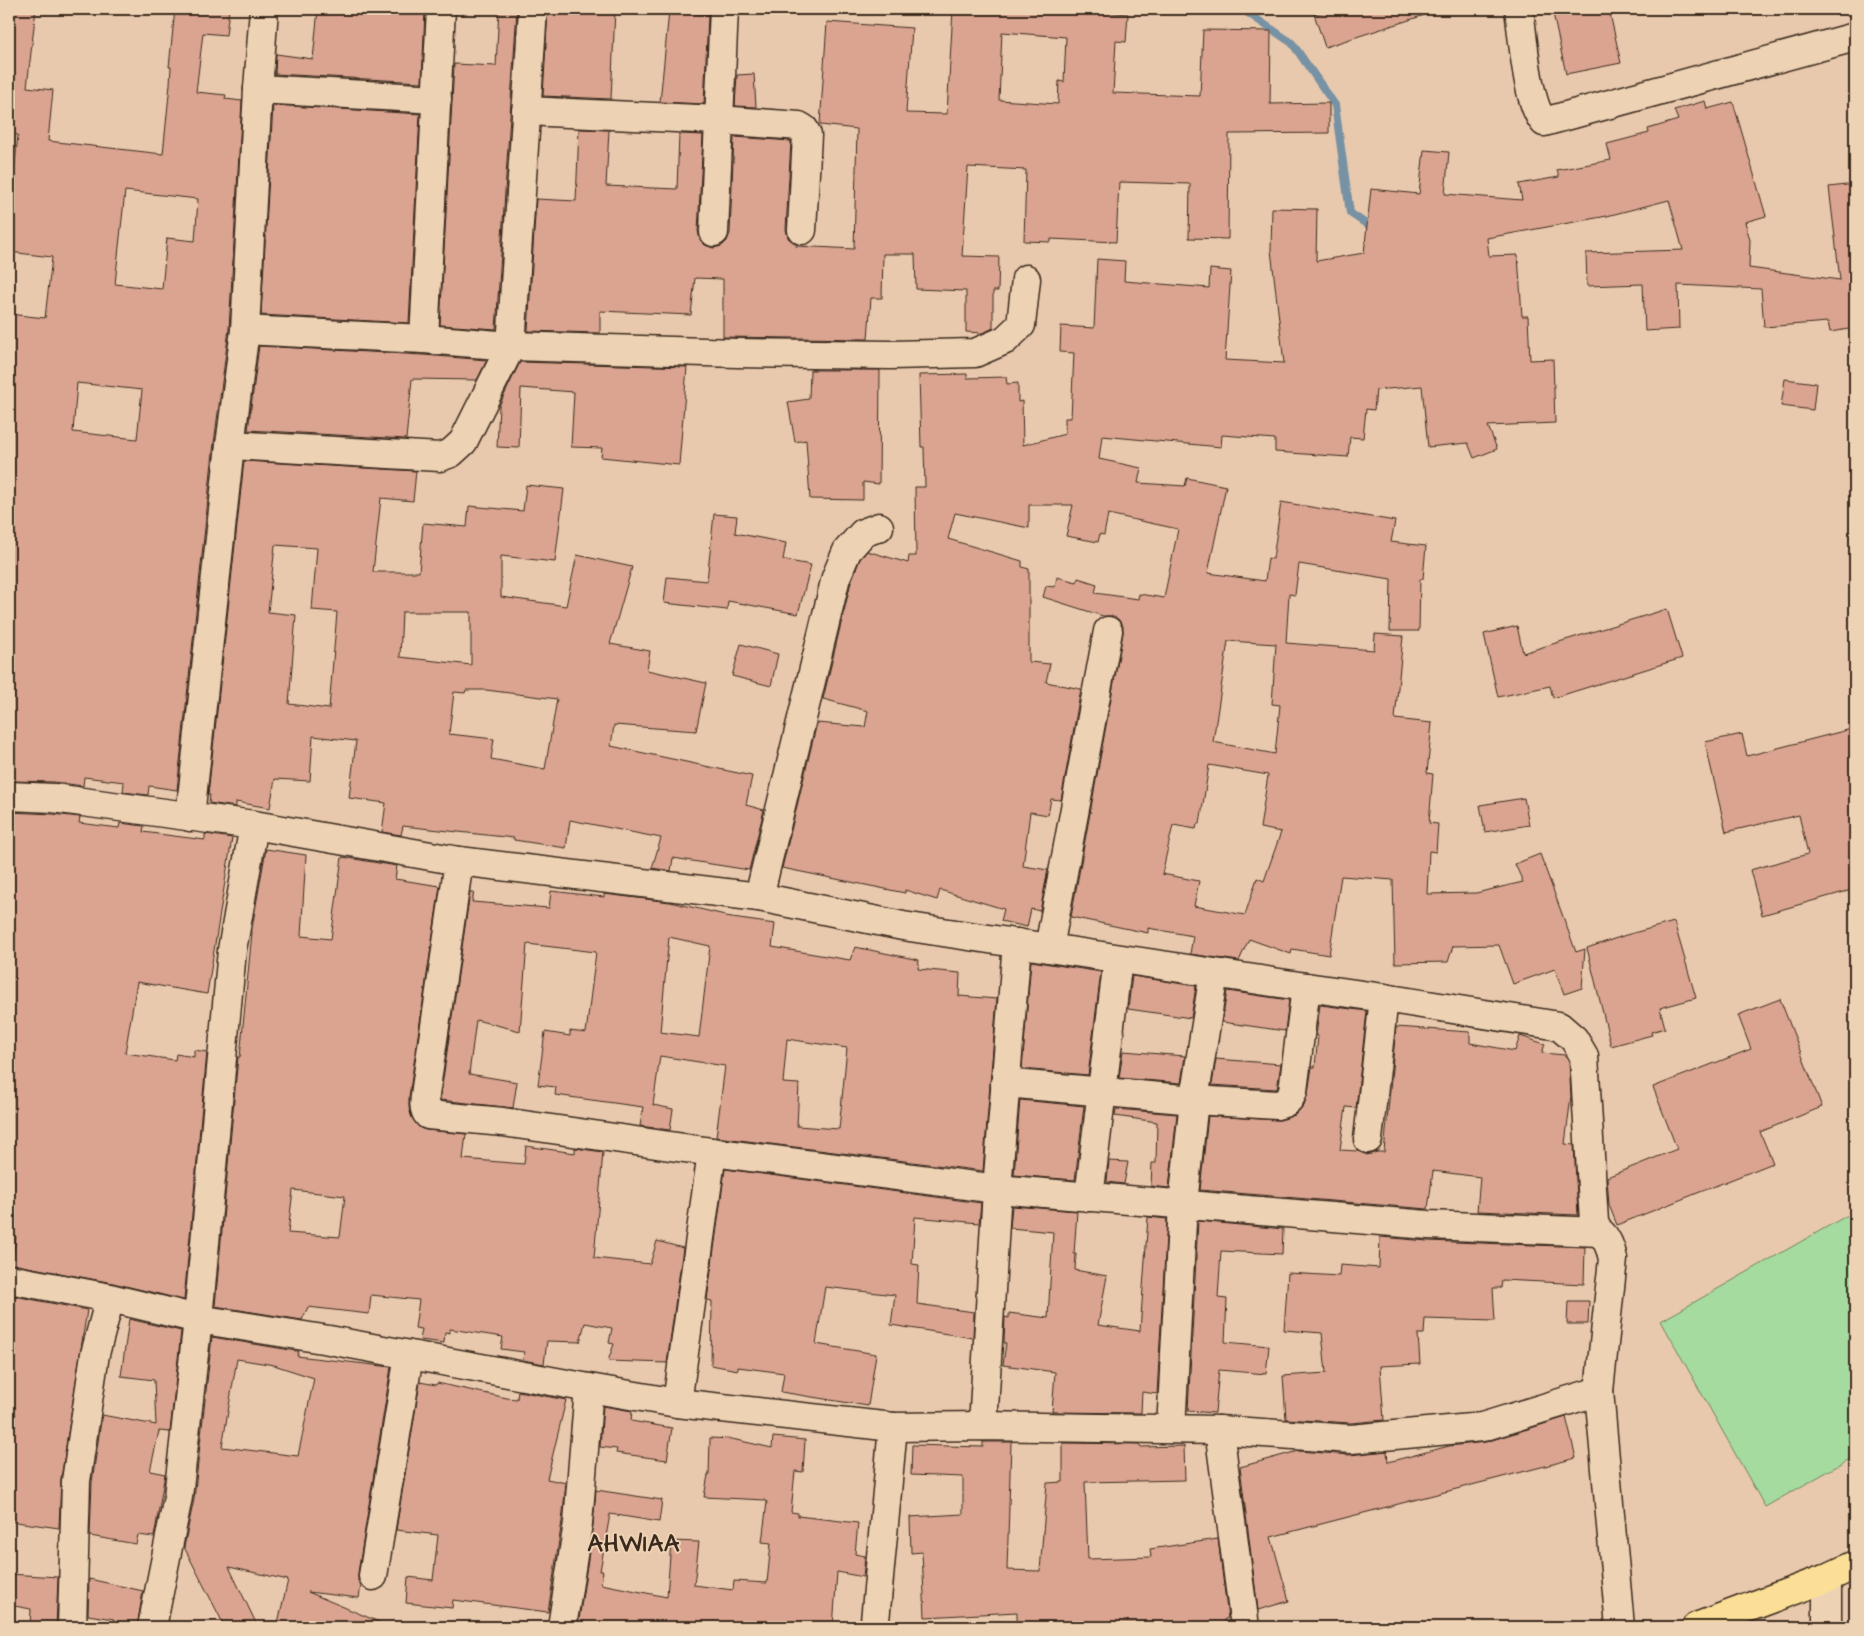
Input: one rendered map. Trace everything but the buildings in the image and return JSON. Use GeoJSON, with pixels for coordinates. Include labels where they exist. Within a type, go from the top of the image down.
{"type":"FeatureCollection","features":[{"type":"Feature","properties":{"kind":"main road"},"geometry":{"type":"LineString","coordinates":[[1696,1627],[1827,1578],[1855,1565]]}},
{"type":"Feature","properties":{"kind":"street"},"geometry":{"type":"LineString","coordinates":[[190,817],[230,445],[246,330],[258,89],[264,9]]}},
{"type":"Feature","properties":{"kind":"street"},"geometry":{"type":"LineString","coordinates":[[424,339],[441,9]]}},
{"type":"Feature","properties":{"kind":"street"},"geometry":{"type":"LineString","coordinates":[[230,445],[440,457],[456,450],[463,442],[511,346],[533,9]]}},
{"type":"Feature","properties":{"kind":"street"},"geometry":{"type":"LineString","coordinates":[[714,232],[724,9]]}},
{"type":"Feature","properties":{"kind":"street"},"geometry":{"type":"LineString","coordinates":[[1518,9],[1532,100],[1538,115],[1544,122],[1855,37]]}},
{"type":"Feature","properties":{"kind":"street"},"geometry":{"type":"LineString","coordinates":[[258,89],[437,99]]}},
{"type":"Feature","properties":{"kind":"street"},"geometry":{"type":"LineString","coordinates":[[526,111],[719,120],[799,126],[804,129],[807,135],[802,230]]}},
{"type":"Feature","properties":{"kind":"street"},"geometry":{"type":"LineString","coordinates":[[246,330],[424,339],[511,346],[737,353],[891,355],[975,353],[1005,340],[1021,325],[1026,279]]}},
{"type":"Feature","properties":{"kind":"street"},"geometry":{"type":"LineString","coordinates":[[759,897],[836,577],[847,551],[863,533],[879,527]]}},
{"type":"Feature","properties":{"kind":"street"},"geometry":{"type":"LineString","coordinates":[[1049,948],[1108,631]]}},
{"type":"Feature","properties":{"kind":"street"},"geometry":{"type":"LineString","coordinates":[[9,796],[53,798],[254,825],[459,861],[759,897],[903,926],[1559,1026],[1574,1039],[1584,1056],[1594,1222],[1597,1230],[1611,1249],[1614,1259],[1599,1392],[1620,1627]]}},
{"type":"Feature","properties":{"kind":"street"},"geometry":{"type":"LineString","coordinates":[[152,1627],[178,1497],[198,1319],[232,950],[254,825]]}},
{"type":"Feature","properties":{"kind":"street"},"geometry":{"type":"LineString","coordinates":[[459,861],[426,1088],[425,1111],[428,1115],[503,1122],[712,1152],[997,1189],[1428,1225],[1600,1232]]}},
{"type":"Feature","properties":{"kind":"street"},"geometry":{"type":"LineString","coordinates":[[983,1426],[997,1189],[1017,944]]}},
{"type":"Feature","properties":{"kind":"street"},"geometry":{"type":"LineString","coordinates":[[1089,1197],[1118,959]]}},
{"type":"Feature","properties":{"kind":"street"},"geometry":{"type":"LineString","coordinates":[[1171,1429],[1183,1204],[1194,1100],[1214,973]]}},
{"type":"Feature","properties":{"kind":"street"},"geometry":{"type":"LineString","coordinates":[[1005,1083],[1194,1100],[1285,1104],[1290,1099],[1293,1091],[1306,988]]}},
{"type":"Feature","properties":{"kind":"street"},"geometry":{"type":"LineString","coordinates":[[1368,1139],[1384,998]]}},
{"type":"Feature","properties":{"kind":"street"},"geometry":{"type":"LineString","coordinates":[[677,1403],[712,1152]]}},
{"type":"Feature","properties":{"kind":"street"},"geometry":{"type":"LineString","coordinates":[[9,1279],[110,1298],[198,1319],[677,1403],[893,1426],[1218,1430],[1351,1438],[1482,1427],[1599,1392]]}},
{"type":"Feature","properties":{"kind":"street"},"geometry":{"type":"LineString","coordinates":[[72,1627],[76,1481],[95,1354],[110,1298]]}},
{"type":"Feature","properties":{"kind":"street"},"geometry":{"type":"LineString","coordinates":[[373,1576],[409,1355]]}},
{"type":"Feature","properties":{"kind":"street"},"geometry":{"type":"LineString","coordinates":[[562,1627],[578,1523],[589,1388]]}},
{"type":"Feature","properties":{"kind":"street"},"geometry":{"type":"LineString","coordinates":[[875,1621],[893,1426]]}},
{"type":"Feature","properties":{"kind":"street"},"geometry":{"type":"LineString","coordinates":[[1218,1430],[1245,1627]]}},
{"type":"Feature","properties":{"kind":"street"},"geometry":{"type":"LineString","coordinates":[[1826,1627],[1827,1578]]}},
{"type":"Feature","properties":{"kind":"green space"},"geometry":{"type":"Polygon","coordinates":[[[1855,1211],[1855,1456],[1765,1507],[1661,1321],[1855,1211]]]}},
{"type":"Feature","properties":{"kind":"waterway"},"geometry":{"type":"LineString","coordinates":[[1242,9],[1292,43],[1335,105],[1350,213],[1375,230]]}},
{"type":"Feature","properties":{"kind":"district","name":"AHWIAA"},"geometry":{"type":"Point","coordinates":[634,1544]}}]}
